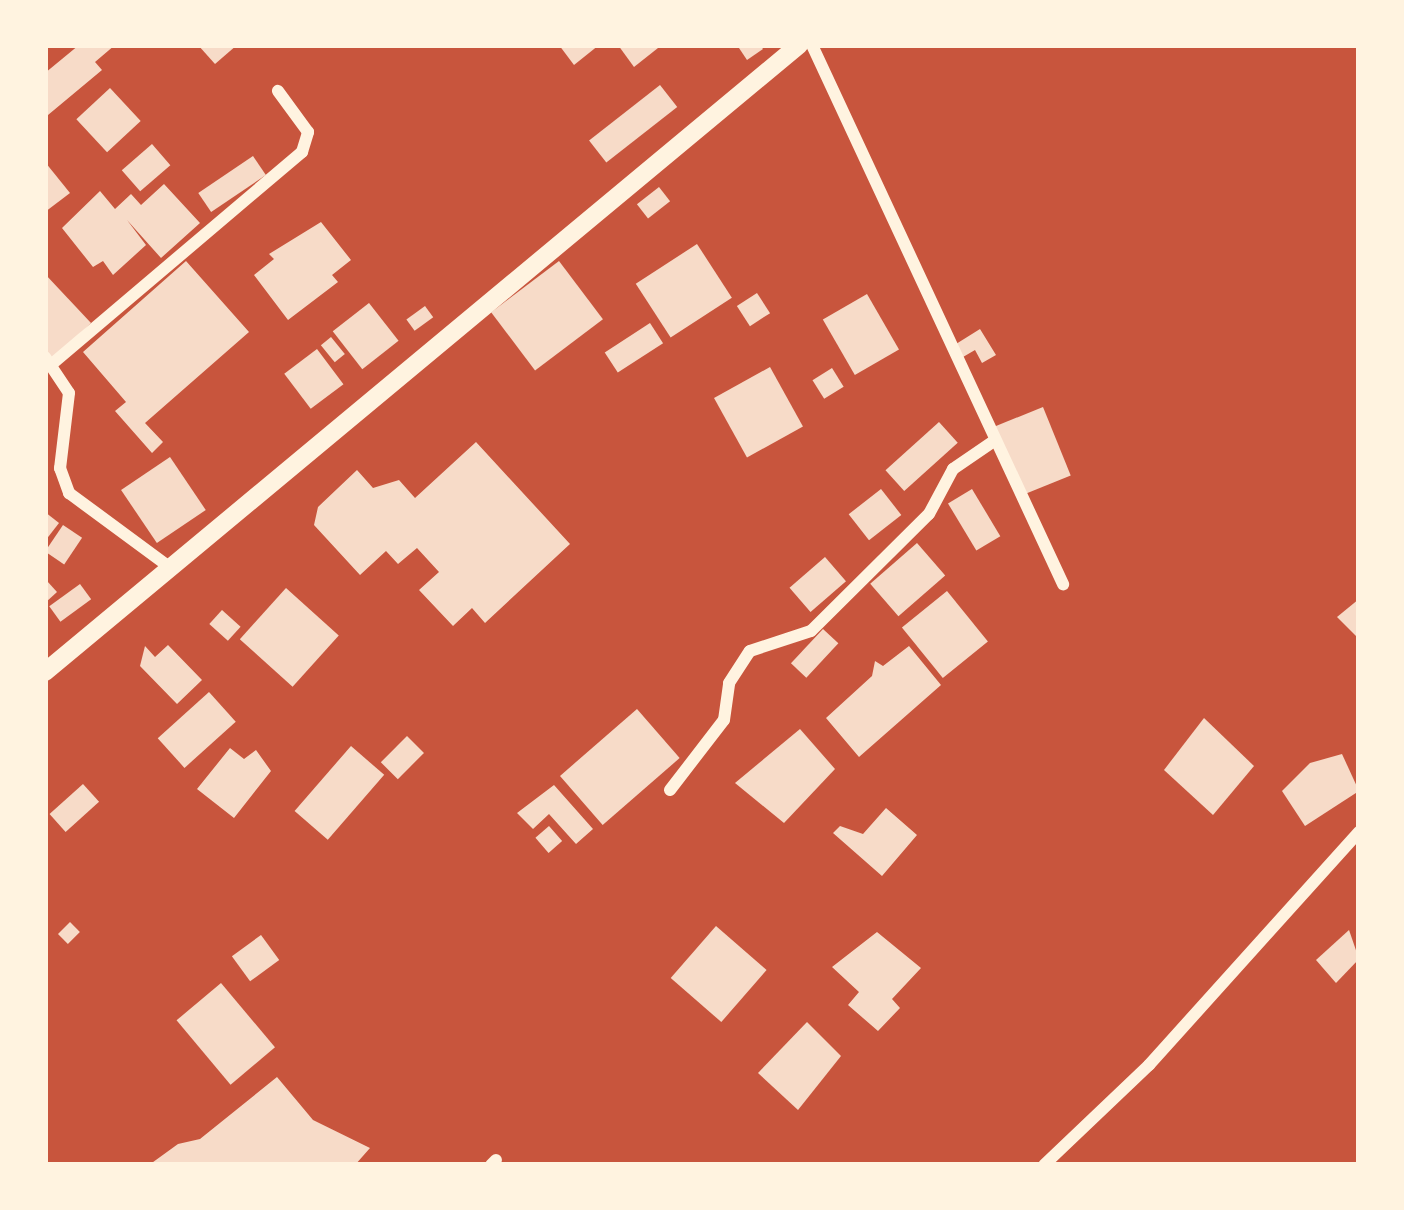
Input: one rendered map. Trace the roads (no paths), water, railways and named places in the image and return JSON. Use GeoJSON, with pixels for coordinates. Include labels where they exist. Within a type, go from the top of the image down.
{"type":"FeatureCollection","features":[{"type":"Feature","properties":{"kind":"main road"},"geometry":{"type":"LineString","coordinates":[[45,672],[799,45]]}},
{"type":"Feature","properties":{"kind":"street"},"geometry":{"type":"LineString","coordinates":[[812,45],[1063,584]]}},
{"type":"Feature","properties":{"kind":"street"},"geometry":{"type":"LineString","coordinates":[[168,566],[69,493],[60,468],[69,393],[49,361],[302,152],[308,132],[278,91]]}},
{"type":"Feature","properties":{"kind":"street"},"geometry":{"type":"LineString","coordinates":[[670,790],[724,720],[729,683],[750,652],[778,636],[811,631],[929,514],[953,470],[994,441]]}},
{"type":"Feature","properties":{"kind":"street"},"geometry":{"type":"LineString","coordinates":[[1044,1165],[1149,1065],[1359,832]]}}]}
